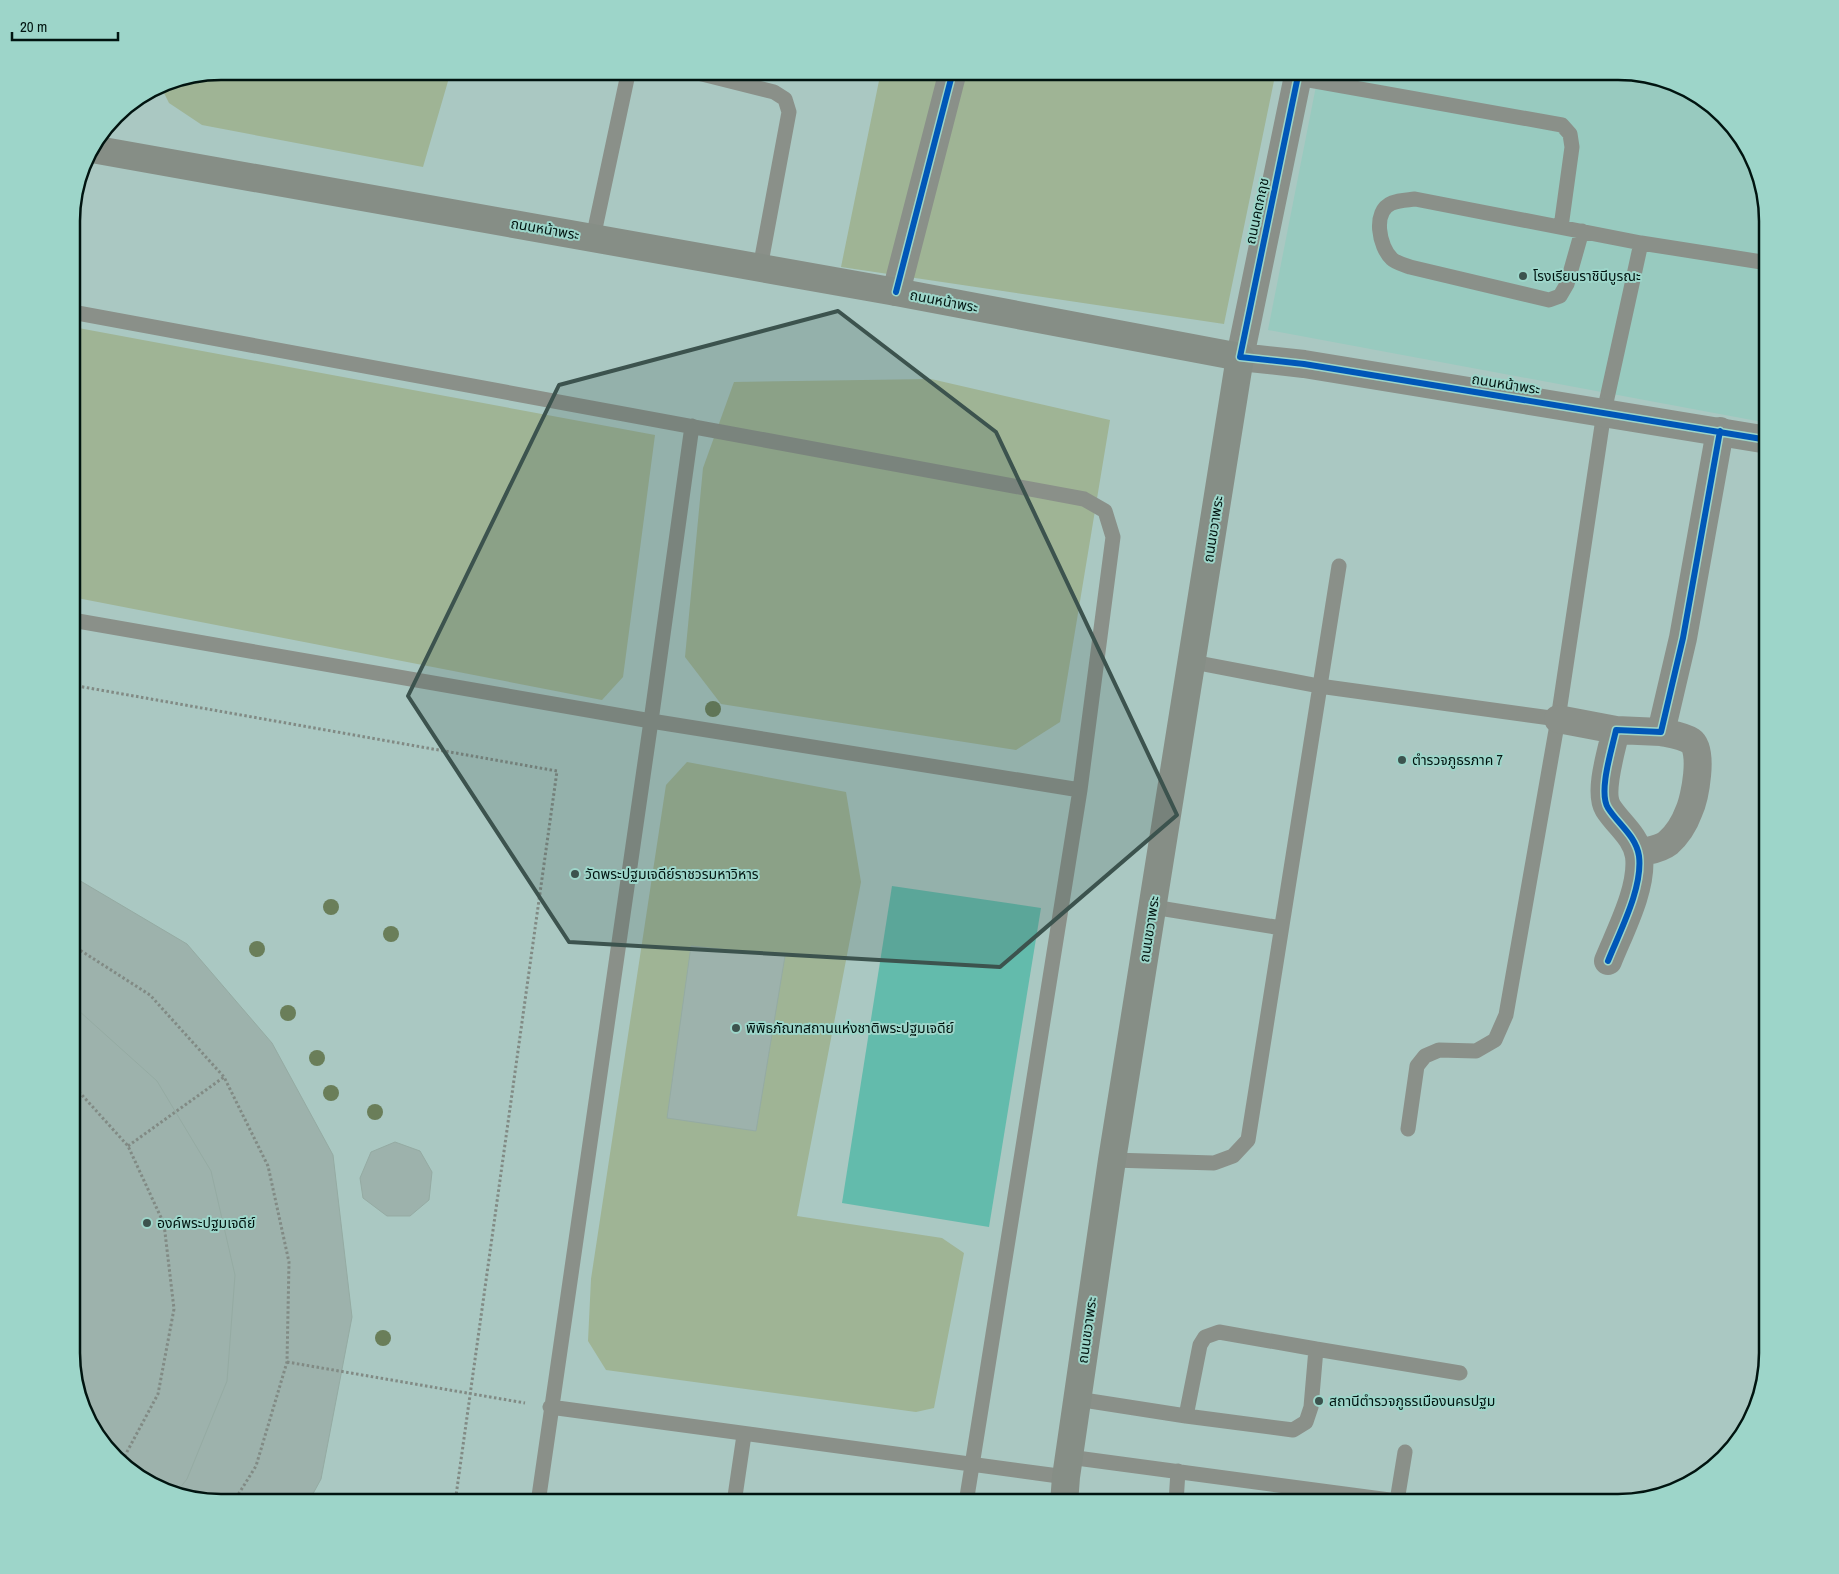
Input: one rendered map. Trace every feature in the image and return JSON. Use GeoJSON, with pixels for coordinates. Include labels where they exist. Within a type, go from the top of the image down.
{"type":"FeatureCollection","features":[{"type":"Feature","properties":{"kind":"main road","name":"ถนนหน้าพระ"},"geometry":{"type":"LineString","coordinates":[[100,149],[896,292],[1240,357]]}},
{"type":"Feature","properties":{"kind":"main road","name":"ถนนขวาพระ"},"geometry":{"type":"LineString","coordinates":[[1066,1479],[1112,1160],[1193,662],[1240,357]]}},
{"type":"Feature","properties":{"kind":"street"},"geometry":{"type":"LineString","coordinates":[[896,292],[951,80]]}},
{"type":"Feature","properties":{"kind":"street","name":"ถนนคตกฤช"},"geometry":{"type":"LineString","coordinates":[[1240,357],[1297,80]]}},
{"type":"Feature","properties":{"kind":"street","name":"ถนนหน้าพระ"},"geometry":{"type":"LineString","coordinates":[[1240,357],[1304,364],[1759,438]]}},
{"type":"Feature","properties":{"kind":"street"},"geometry":{"type":"LineString","coordinates":[[1661,732],[1683,638],[1720,431]]}},
{"type":"Feature","properties":{"kind":"street"},"geometry":{"type":"LineString","coordinates":[[1558,719],[1616,730],[1661,732],[1691,740],[1697,748],[1699,763],[1690,811],[1679,831],[1667,844],[1654,850],[1639,853]]}},
{"type":"Feature","properties":{"kind":"street"},"geometry":{"type":"LineString","coordinates":[[1608,961],[1640,872],[1639,853],[1624,826],[1607,808],[1604,792],[1616,730]]}},
{"type":"Feature","properties":{"kind":"lane"},"geometry":{"type":"LineString","coordinates":[[593,238],[627,80]]}},
{"type":"Feature","properties":{"kind":"lane"},"geometry":{"type":"LineString","coordinates":[[726,80],[774,92],[785,99],[789,112],[760,268]]}},
{"type":"Feature","properties":{"kind":"lane"},"geometry":{"type":"LineString","coordinates":[[1329,80],[1562,125],[1570,134],[1572,147],[1561,227]]}},
{"type":"Feature","properties":{"kind":"lane"},"geometry":{"type":"LineString","coordinates":[[1582,231],[1568,284],[1560,296],[1549,300],[1410,267],[1392,260],[1382,245],[1378,229],[1383,212],[1390,203],[1416,198],[1582,231],[1641,243],[1759,262]]}},
{"type":"Feature","properties":{"kind":"lane"},"geometry":{"type":"LineString","coordinates":[[1408,1129],[1417,1066],[1425,1056],[1439,1050],[1476,1051],[1494,1040],[1506,1015],[1558,719],[1604,412],[1641,243]]}},
{"type":"Feature","properties":{"kind":"lane"},"geometry":{"type":"LineString","coordinates":[[80,313],[1084,499],[1105,511],[1113,537],[1080,790],[967,1494]]}},
{"type":"Feature","properties":{"kind":"lane"},"geometry":{"type":"LineString","coordinates":[[539,1494],[550,1407],[652,721],[692,426]]}},
{"type":"Feature","properties":{"kind":"lane"},"geometry":{"type":"LineString","coordinates":[[1112,1160],[1214,1163],[1233,1156],[1248,1140],[1339,566]]}},
{"type":"Feature","properties":{"kind":"lane"},"geometry":{"type":"LineString","coordinates":[[80,621],[652,721],[1080,790]]}},
{"type":"Feature","properties":{"kind":"lane"},"geometry":{"type":"LineString","coordinates":[[1193,662],[1319,686],[1558,719]]}},
{"type":"Feature","properties":{"kind":"lane"},"geometry":{"type":"LineString","coordinates":[[1153,906],[1281,928]]}},
{"type":"Feature","properties":{"kind":"lane"},"geometry":{"type":"LineString","coordinates":[[1186,1416],[1200,1345],[1206,1337],[1219,1332],[1460,1373]]}},
{"type":"Feature","properties":{"kind":"lane"},"geometry":{"type":"LineString","coordinates":[[1077,1399],[1293,1430],[1306,1422],[1311,1407],[1316,1349]]}},
{"type":"Feature","properties":{"kind":"lane"},"geometry":{"type":"LineString","coordinates":[[550,1407],[1066,1479],[1178,1471],[1340,1494]]}},
{"type":"Feature","properties":{"kind":"lane"},"geometry":{"type":"LineString","coordinates":[[735,1494],[744,1434]]}},
{"type":"Feature","properties":{"kind":"lane"},"geometry":{"type":"LineString","coordinates":[[1398,1494],[1405,1452]]}},
{"type":"Feature","properties":{"kind":"lane"},"geometry":{"type":"LineString","coordinates":[[1177,1494],[1178,1471]]}},
{"type":"Feature","properties":{"kind":"path"},"geometry":{"type":"LineString","coordinates":[[80,686],[558,771],[456,1494]]}},
{"type":"Feature","properties":{"kind":"path"},"geometry":{"type":"LineString","coordinates":[[80,950],[150,995],[224,1077],[268,1166],[289,1262],[287,1362],[256,1466],[239,1494]]}},
{"type":"Feature","properties":{"kind":"path"},"geometry":{"type":"LineString","coordinates":[[128,1146],[224,1077]]}},
{"type":"Feature","properties":{"kind":"path"},"geometry":{"type":"LineString","coordinates":[[80,1093],[128,1146],[164,1224],[174,1309],[158,1394],[125,1456]]}},
{"type":"Feature","properties":{"kind":"path"},"geometry":{"type":"LineString","coordinates":[[287,1362],[550,1407]]}},
{"type":"Feature","properties":{"kind":"highlighted area"},"geometry":{"type":"Polygon","coordinates":[[[838,311],[996,432],[1177,815],[1000,967],[569,942],[408,696],[559,385],[838,311]]]}},
{"type":"Feature","properties":{"kind":"shaded area"},"geometry":{"type":"Polygon","coordinates":[[[448,80],[423,167],[202,125],[169,103],[164,93],[203,81],[448,80]]]}},
{"type":"Feature","properties":{"kind":"shaded area"},"geometry":{"type":"Polygon","coordinates":[[[879,80],[1274,80],[1224,324],[841,267],[879,80]]]}},
{"type":"Feature","properties":{"kind":"shaded area","name":"โรงเรียนราชินีบูรณะ"},"geometry":{"type":"Polygon","coordinates":[[[1317,80],[1627,80],[1645,83],[1663,88],[1688,99],[1718,121],[1740,151],[1751,176],[1758,203],[1759,221],[1759,421],[1268,330],[1317,80]]]}},
{"type":"Feature","properties":{"kind":"shaded area"},"geometry":{"type":"Polygon","coordinates":[[[80,328],[655,435],[623,677],[602,700],[80,599],[80,328]]]}},
{"type":"Feature","properties":{"kind":"shaded area"},"geometry":{"type":"Polygon","coordinates":[[[931,379],[1110,420],[1060,722],[1016,750],[721,704],[685,657],[703,468],[734,382],[931,379]]]}},
{"type":"Feature","properties":{"kind":"shaded area"},"geometry":{"type":"Polygon","coordinates":[[[687,762],[846,792],[861,882],[797,1216],[942,1238],[964,1253],[934,1408],[916,1412],[606,1370],[588,1341],[591,1279],[666,785],[687,762]]]}},
{"type":"Feature","properties":{"kind":"shaded area"},"geometry":{"type":"Polygon","coordinates":[[[892,886],[1041,908],[989,1227],[842,1203],[892,886]]]}},
{"type":"Feature","properties":{"kind":"building"},"geometry":{"type":"Polygon","coordinates":[[[80,881],[187,944],[272,1043],[333,1155],[352,1317],[321,1479],[313,1494],[203,1493],[176,1486],[151,1475],[121,1453],[104,1431],[88,1398],[80,1362],[80,881]]]}},
{"type":"Feature","properties":{"kind":"building"},"geometry":{"type":"Polygon","coordinates":[[[691,946],[785,956],[756,1131],[667,1118],[691,946]]]}},
{"type":"Feature","properties":{"kind":"building","name":"องค์พระปฐมเจดีย์"},"geometry":{"type":"Polygon","coordinates":[[[80,1012],[157,1081],[211,1171],[235,1275],[227,1381],[187,1479],[180,1487],[176,1486],[151,1475],[121,1453],[109,1439],[95,1415],[85,1389],[80,1362],[80,1012]]]}},
{"type":"Feature","properties":{"kind":"building"},"geometry":{"type":"Polygon","coordinates":[[[395,1142],[420,1151],[432,1172],[429,1200],[410,1216],[387,1216],[363,1198],[360,1178],[371,1152],[395,1142]]]}},
{"type":"Feature","properties":{"kind":"cycle path"},"geometry":{"type":"LineString","coordinates":[[896,292],[951,80]]}},
{"type":"Feature","properties":{"kind":"cycle path"},"geometry":{"type":"LineString","coordinates":[[1297,80],[1240,357],[1304,364],[1759,439]]}},
{"type":"Feature","properties":{"kind":"cycle path"},"geometry":{"type":"LineString","coordinates":[[1608,961],[1630,909],[1638,882],[1639,868],[1639,856],[1634,842],[1612,814],[1605,801],[1605,781],[1609,759],[1616,730],[1661,732],[1683,638],[1720,431]]}},
{"type":"Feature","properties":{"kind":"place","name":"โรงเรียนราชินีบูรณะ"},"geometry":{"type":"Point","coordinates":[1523,276]}},
{"type":"Feature","properties":{"kind":"place","name":"ตำรวจภูธรภาค 7"},"geometry":{"type":"Point","coordinates":[1402,760]}},
{"type":"Feature","properties":{"kind":"place","name":"วัดพระปฐมเจดีย์ราชวรมหาวิหาร"},"geometry":{"type":"Point","coordinates":[575,874]}},
{"type":"Feature","properties":{"kind":"place","name":"พิพิธภัณฑสถานแห่งชาติพระปฐมเจดีย์"},"geometry":{"type":"Point","coordinates":[736,1028]}},
{"type":"Feature","properties":{"kind":"place","name":"องค์พระปฐมเจดีย์"},"geometry":{"type":"Point","coordinates":[147,1223]}},
{"type":"Feature","properties":{"kind":"place","name":"สถานีตำรวจภูธรเมืองนครปฐม"},"geometry":{"type":"Point","coordinates":[1319,1401]}}]}
